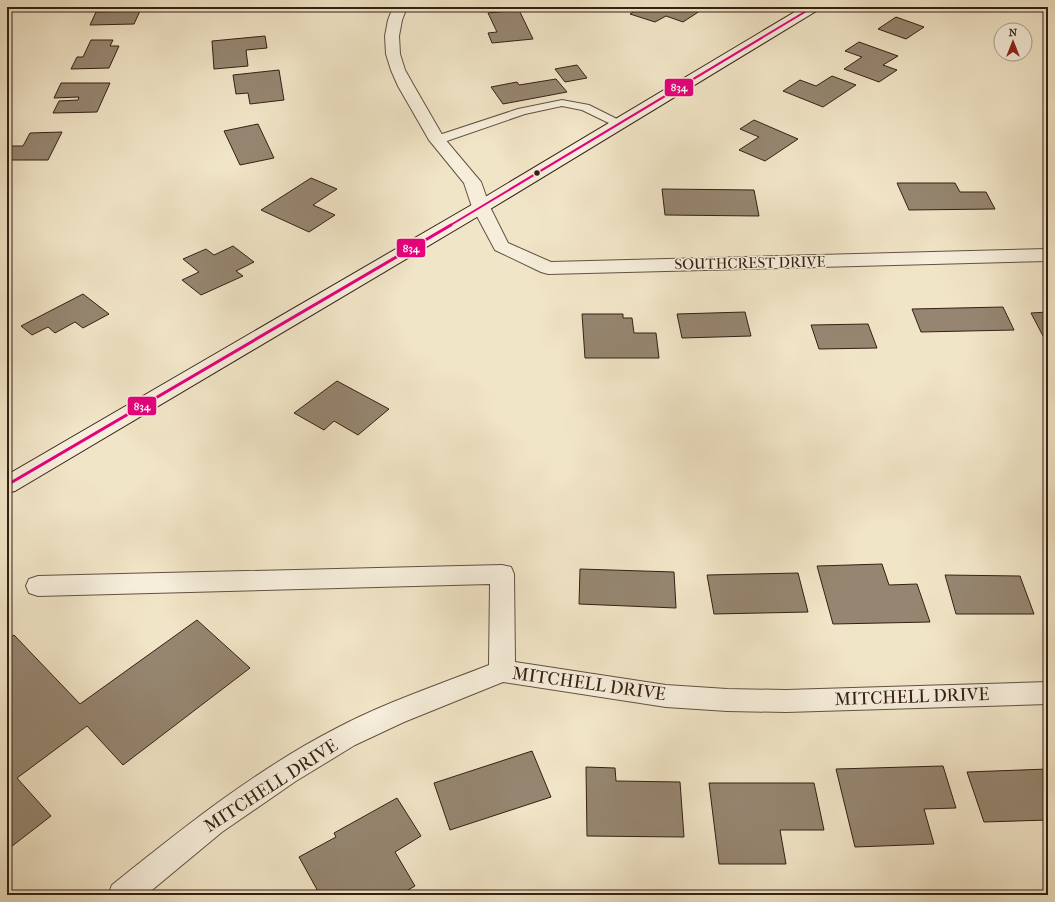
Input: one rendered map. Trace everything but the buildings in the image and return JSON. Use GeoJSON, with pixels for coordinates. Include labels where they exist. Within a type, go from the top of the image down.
{"type":"FeatureCollection","features":[{"type":"Feature","properties":{"kind":"street","name":"SOUTHCREST DRIVE"},"geometry":{"type":"LineString","coordinates":[[400,7],[395,20],[392,36],[393,54],[403,81],[437,140],[472,182],[482,207],[501,246],[548,268],[1048,256]]}},
{"type":"Feature","properties":{"kind":"street"},"geometry":{"type":"LineString","coordinates":[[7,485],[482,207],[814,7]]}},
{"type":"Feature","properties":{"kind":"street"},"geometry":{"type":"LineString","coordinates":[[38,586],[502,574],[502,671]]}},
{"type":"Feature","properties":{"kind":"street","name":"MITCHELL DRIVE"},"geometry":{"type":"LineString","coordinates":[[123,895],[212,823],[286,772],[345,737],[395,714],[502,671],[666,696],[727,700],[786,701],[1048,693]]}},
{"type":"Feature","properties":{"kind":"lane"},"geometry":{"type":"LineString","coordinates":[[437,140],[522,111],[562,103],[585,107],[619,124]]}},
{"type":"Feature","properties":{"kind":"transit line","name":"834"},"geometry":{"type":"LineString","coordinates":[[7,485],[481,207],[813,7]]}}]}
